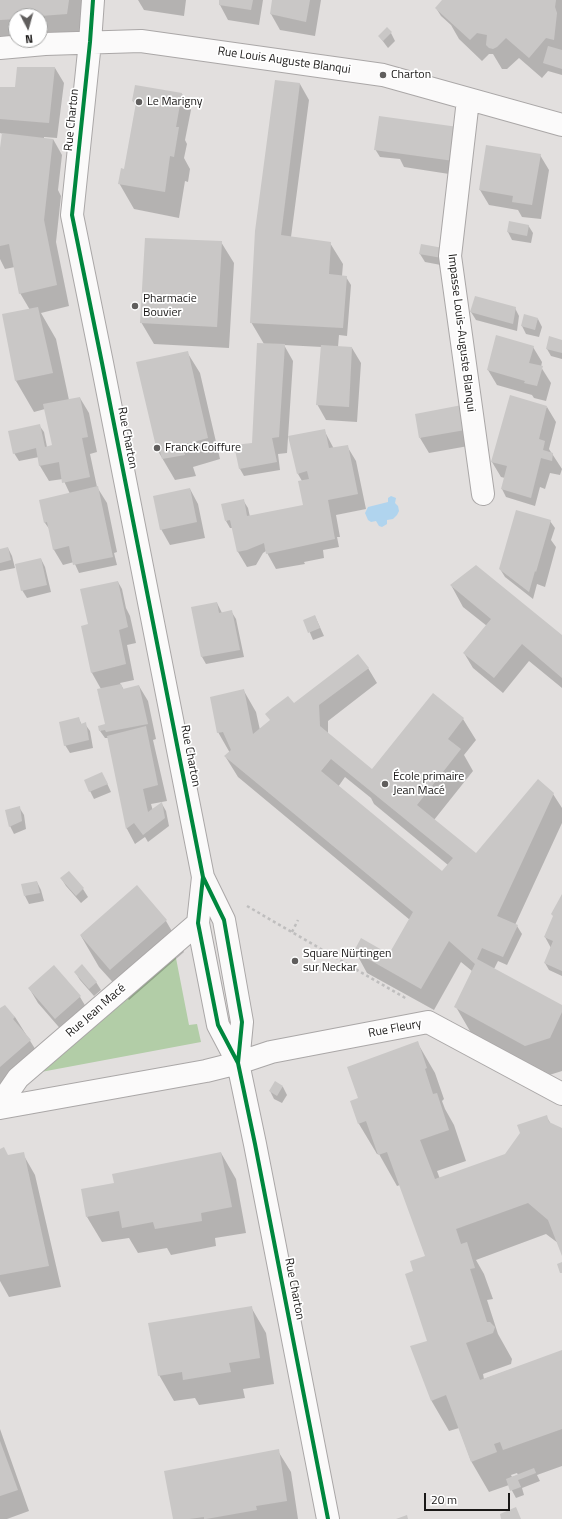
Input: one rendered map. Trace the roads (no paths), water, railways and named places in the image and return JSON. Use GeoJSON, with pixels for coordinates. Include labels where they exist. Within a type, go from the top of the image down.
{"type":"FeatureCollection","features":[{"type":"Feature","properties":{"kind":"street","name":"Rue Charton"},"geometry":{"type":"LineString","coordinates":[[93,0],[72,215],[203,877],[224,920],[242,1022],[238,1063]]}},
{"type":"Feature","properties":{"kind":"street","name":"Rue Louis Auguste Blanqui"},"geometry":{"type":"LineString","coordinates":[[0,48],[45,44],[141,41],[383,75],[468,100],[562,125]]}},
{"type":"Feature","properties":{"kind":"street","name":"Impasse Louis-Auguste Blanqui"},"geometry":{"type":"LineString","coordinates":[[468,100],[450,256],[483,494]]}},
{"type":"Feature","properties":{"kind":"street","name":"Rue Charton"},"geometry":{"type":"LineString","coordinates":[[203,877],[198,923],[218,1025],[238,1063],[257,1152],[328,1519]]}},
{"type":"Feature","properties":{"kind":"street","name":"Rue Jean Macé"},"geometry":{"type":"LineString","coordinates":[[0,1104],[18,1078],[198,923]]}},
{"type":"Feature","properties":{"kind":"street","name":"Rue Fleury"},"geometry":{"type":"LineString","coordinates":[[238,1063],[271,1052],[428,1022],[561,1090]]}},
{"type":"Feature","properties":{"kind":"street"},"geometry":{"type":"LineString","coordinates":[[0,1108],[206,1071],[238,1063]]}},
{"type":"Feature","properties":{"kind":"water"},"geometry":{"type":"Polygon","coordinates":[[[391,496],[396,498],[395,503],[398,506],[399,511],[397,515],[393,519],[387,520],[387,524],[382,527],[379,526],[376,521],[371,522],[368,520],[365,513],[368,507],[388,502],[388,498],[391,496]]]}},
{"type":"Feature","properties":{"kind":"place","name":"Charton"},"geometry":{"type":"Point","coordinates":[383,75]}},
{"type":"Feature","properties":{"kind":"place","name":"Le Marigny"},"geometry":{"type":"Point","coordinates":[139,102]}},
{"type":"Feature","properties":{"kind":"place","name":"Pharmacie Bouvier"},"geometry":{"type":"Point","coordinates":[135,306]}},
{"type":"Feature","properties":{"kind":"place","name":"Franck Coiffure"},"geometry":{"type":"Point","coordinates":[157,448]}},
{"type":"Feature","properties":{"kind":"place","name":"École primaire Jean Macé"},"geometry":{"type":"Point","coordinates":[385,784]}},
{"type":"Feature","properties":{"kind":"place","name":"Square Nürtingen sur Neckar"},"geometry":{"type":"Point","coordinates":[295,961]}}]}
